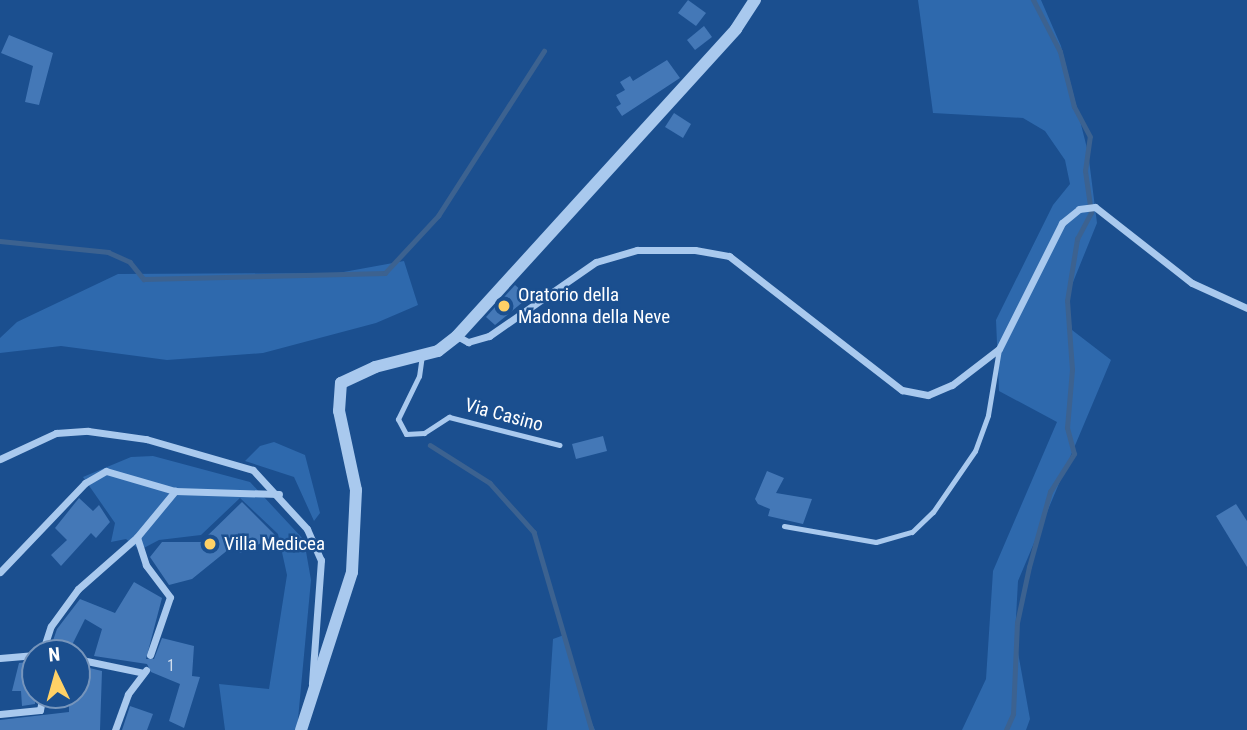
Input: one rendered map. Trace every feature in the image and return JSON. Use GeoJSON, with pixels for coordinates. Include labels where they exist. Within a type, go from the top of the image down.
{"type":"FeatureCollection","features":[{"type":"Feature","properties":{"kind":"street"},"geometry":{"type":"LineString","coordinates":[[301,730],[313,687],[330,652],[352,572],[356,489],[339,411],[341,383],[354,374],[438,351],[457,336],[736,29],[755,0]]}},
{"type":"Feature","properties":{"kind":"street"},"geometry":{"type":"LineString","coordinates":[[457,336],[468,342],[489,336],[596,262],[637,250],[695,250],[729,256],[902,390],[928,395],[952,385],[999,349],[1062,223],[1079,209],[1107,211],[1192,283],[1247,308]]}},
{"type":"Feature","properties":{"kind":"street"},"geometry":{"type":"LineString","coordinates":[[0,459],[56,433],[146,439],[221,458],[253,470],[279,494],[307,529],[321,560],[313,687]]}},
{"type":"Feature","properties":{"kind":"street"},"geometry":{"type":"LineString","coordinates":[[0,572],[85,484],[106,471],[175,491],[279,494]]}},
{"type":"Feature","properties":{"kind":"street"},"geometry":{"type":"LineString","coordinates":[[47,639],[51,626],[78,589],[137,537],[175,491]]}},
{"type":"Feature","properties":{"kind":"street"},"geometry":{"type":"LineString","coordinates":[[137,537],[146,565],[170,597],[150,655]]}},
{"type":"Feature","properties":{"kind":"street"},"geometry":{"type":"LineString","coordinates":[[0,658],[21,656]]}},
{"type":"Feature","properties":{"kind":"street"},"geometry":{"type":"LineString","coordinates":[[91,660],[145,672],[128,694],[115,730]]}},
{"type":"Feature","properties":{"kind":"street"},"geometry":{"type":"LineString","coordinates":[[0,714],[40,709]]}},
{"type":"Feature","properties":{"kind":"lane"},"geometry":{"type":"LineString","coordinates":[[784,526],[867,542],[912,532],[933,512],[975,451],[988,415],[999,349]]}},
{"type":"Feature","properties":{"kind":"lane","name":"Via Casino"},"geometry":{"type":"LineString","coordinates":[[422,355],[419,376],[398,419],[406,434],[424,433],[449,417],[559,446]]}},
{"type":"Feature","properties":{"kind":"shaded area"},"geometry":{"type":"Polygon","coordinates":[[[918,0],[1041,0],[1061,46],[1088,152],[1097,223],[1067,297],[1072,330],[1111,360],[1018,581],[1015,636],[1030,719],[1026,730],[962,730],[986,679],[993,571],[1057,422],[999,391],[996,320],[1053,205],[1070,184],[1065,160],[1045,131],[1023,118],[933,113],[918,0]]]}},
{"type":"Feature","properties":{"kind":"shaded area"},"geometry":{"type":"Polygon","coordinates":[[[404,261],[418,305],[376,323],[263,353],[167,360],[61,346],[0,353],[0,338],[17,322],[118,274],[338,273],[404,261]]]}},
{"type":"Feature","properties":{"kind":"shaded area"},"geometry":{"type":"Polygon","coordinates":[[[274,442],[305,455],[320,513],[314,521],[294,477],[245,461],[260,446],[274,442]]]}},
{"type":"Feature","properties":{"kind":"shaded area"},"geometry":{"type":"Polygon","coordinates":[[[153,456],[250,482],[304,540],[311,580],[297,730],[225,730],[219,684],[269,689],[287,575],[278,534],[240,498],[201,535],[159,540],[140,550],[126,539],[111,542],[115,523],[83,477],[131,457],[153,456]]]}},
{"type":"Feature","properties":{"kind":"shaded area"},"geometry":{"type":"Polygon","coordinates":[[[564,635],[595,730],[547,730],[553,639],[564,635]]]}},
{"type":"Feature","properties":{"kind":"building"},"geometry":{"type":"Polygon","coordinates":[[[688,0],[706,13],[696,26],[678,13],[688,0]]]}},
{"type":"Feature","properties":{"kind":"building"},"geometry":{"type":"Polygon","coordinates":[[[704,26],[712,37],[695,50],[687,40],[704,26]]]}},
{"type":"Feature","properties":{"kind":"building"},"geometry":{"type":"Polygon","coordinates":[[[9,35],[53,53],[39,105],[25,102],[33,66],[1,53],[9,35]]]}},
{"type":"Feature","properties":{"kind":"building"},"geometry":{"type":"Polygon","coordinates":[[[667,60],[680,78],[622,116],[616,107],[621,104],[616,95],[625,90],[620,82],[630,76],[633,81],[667,60]]]}},
{"type":"Feature","properties":{"kind":"building"},"geometry":{"type":"Polygon","coordinates":[[[674,113],[691,124],[683,138],[665,127],[674,113]]]}},
{"type":"Feature","properties":{"kind":"building","name":"Oratorio della Madonna della Neve"},"geometry":{"type":"Polygon","coordinates":[[[515,285],[529,297],[495,325],[486,317],[515,285]]]}},
{"type":"Feature","properties":{"kind":"building"},"geometry":{"type":"Polygon","coordinates":[[[603,436],[607,451],[576,459],[572,444],[603,436]]]}},
{"type":"Feature","properties":{"kind":"building"},"geometry":{"type":"Polygon","coordinates":[[[767,471],[784,478],[776,493],[812,499],[803,524],[768,516],[770,509],[758,504],[755,499],[767,471]]]}},
{"type":"Feature","properties":{"kind":"building"},"geometry":{"type":"Polygon","coordinates":[[[79,498],[93,511],[99,505],[110,522],[96,538],[91,533],[61,566],[51,555],[67,540],[55,528],[79,498]]]}},
{"type":"Feature","properties":{"kind":"building","name":"Villa Medicea"},"geometry":{"type":"Polygon","coordinates":[[[242,502],[276,536],[240,553],[234,545],[192,579],[169,585],[150,557],[162,542],[201,542],[242,502]]]}},
{"type":"Feature","properties":{"kind":"building"},"geometry":{"type":"Polygon","coordinates":[[[1236,504],[1247,521],[1247,567],[1216,516],[1236,504]]]}},
{"type":"Feature","properties":{"kind":"building"},"geometry":{"type":"Polygon","coordinates":[[[134,582],[162,598],[146,659],[154,659],[162,638],[194,646],[192,676],[200,677],[184,728],[169,721],[180,684],[151,672],[147,664],[94,656],[102,629],[85,619],[75,639],[54,639],[57,629],[80,599],[115,613],[134,582]]]}},
{"type":"Feature","properties":{"kind":"building"},"geometry":{"type":"Polygon","coordinates":[[[19,663],[21,691],[12,691],[19,663]]]}},
{"type":"Feature","properties":{"kind":"building"},"geometry":{"type":"Polygon","coordinates":[[[91,668],[102,671],[100,730],[0,730],[0,720],[69,712],[69,709],[91,709],[91,668]]]}},
{"type":"Feature","properties":{"kind":"building"},"geometry":{"type":"Polygon","coordinates":[[[130,706],[153,714],[147,730],[122,730],[130,706]]]}},
{"type":"Feature","properties":{"kind":"waterway"},"geometry":{"type":"LineString","coordinates":[[1006,730],[1013,714],[1017,623],[1029,567],[1050,492],[1074,454],[1067,428],[1072,370],[1067,301],[1077,239],[1091,213],[1085,171],[1090,137],[1074,107],[1060,52],[1033,0]]}},
{"type":"Feature","properties":{"kind":"waterway"},"geometry":{"type":"LineString","coordinates":[[0,241],[108,252],[130,262],[144,279],[385,273],[438,216],[544,51]]}},
{"type":"Feature","properties":{"kind":"waterway"},"geometry":{"type":"LineString","coordinates":[[430,445],[490,483],[534,532],[592,730]]}},
{"type":"Feature","properties":{"kind":"place","name":"Oratorio della Madonna della Neve"},"geometry":{"type":"Point","coordinates":[504,306]}},
{"type":"Feature","properties":{"kind":"place","name":"Villa Medicea"},"geometry":{"type":"Point","coordinates":[210,544]}}]}
